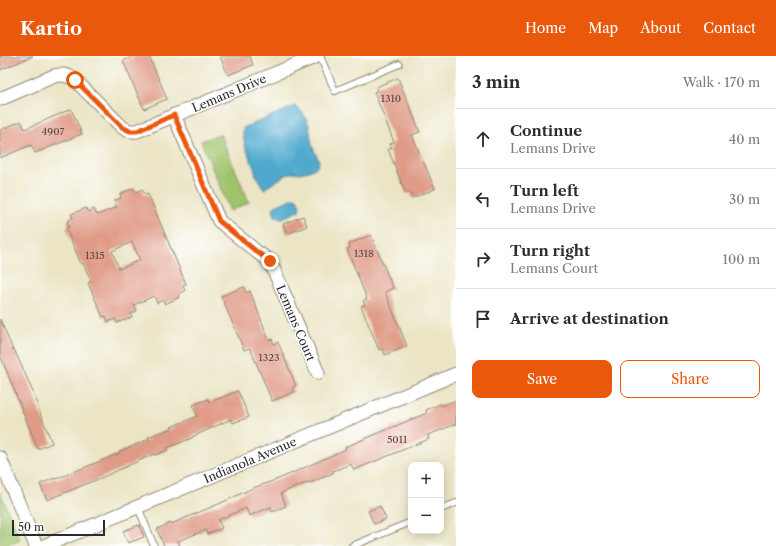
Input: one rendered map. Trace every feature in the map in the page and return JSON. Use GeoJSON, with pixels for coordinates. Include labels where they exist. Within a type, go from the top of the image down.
{"type":"FeatureCollection","features":[{"type":"Feature","properties":{"kind":"street","name":"Lemans Drive"},"geometry":{"type":"LineString","coordinates":[[0,99],[49,77],[63,75],[74,79],[122,127],[130,131],[137,131],[318,56]]}},
{"type":"Feature","properties":{"kind":"street","name":"Lemans Court"},"geometry":{"type":"LineString","coordinates":[[174,115],[219,221],[270,261],[318,373]]}},
{"type":"Feature","properties":{"kind":"street","name":"Indianola Avenue"},"geometry":{"type":"LineString","coordinates":[[44,546],[456,374]]}},
{"type":"Feature","properties":{"kind":"street"},"geometry":{"type":"LineString","coordinates":[[0,458],[36,546]]}},
{"type":"Feature","properties":{"kind":"lane"},"geometry":{"type":"LineString","coordinates":[[318,56],[335,91],[399,64]]}},
{"type":"Feature","properties":{"kind":"lane"},"geometry":{"type":"LineString","coordinates":[[444,508],[456,503]]}},
{"type":"Feature","properties":{"kind":"lane"},"geometry":{"type":"LineString","coordinates":[[138,507],[154,546]]}},
{"type":"Feature","properties":{"kind":"lane"},"geometry":{"type":"LineString","coordinates":[[352,546],[408,523]]}},
{"type":"Feature","properties":{"kind":"green space"},"geometry":{"type":"Polygon","coordinates":[[[220,134],[249,202],[230,211],[201,141],[220,134]]]}},
{"type":"Feature","properties":{"kind":"green space"},"geometry":{"type":"Polygon","coordinates":[[[0,492],[20,540],[5,546],[0,546],[0,492]]]}},
{"type":"Feature","properties":{"kind":"water"},"geometry":{"type":"Polygon","coordinates":[[[295,106],[303,113],[309,125],[312,145],[319,161],[317,167],[309,171],[299,173],[294,172],[284,176],[264,189],[256,176],[245,146],[243,128],[295,106]]]}},
{"type":"Feature","properties":{"kind":"water"},"geometry":{"type":"Polygon","coordinates":[[[294,198],[297,199],[300,206],[299,211],[280,219],[275,216],[273,210],[275,206],[294,198]]]}},
{"type":"Feature","properties":{"kind":"building"},"geometry":{"type":"Polygon","coordinates":[[[0,56],[33,56],[0,70],[0,56]]]}},
{"type":"Feature","properties":{"kind":"building"},"geometry":{"type":"Polygon","coordinates":[[[135,56],[149,56],[167,99],[144,109],[123,61],[135,56]]]}},
{"type":"Feature","properties":{"kind":"building"},"geometry":{"type":"Polygon","coordinates":[[[220,56],[250,56],[253,65],[228,75],[220,56]]]}},
{"type":"Feature","properties":{"kind":"building"},"geometry":{"type":"Polygon","coordinates":[[[398,78],[420,132],[412,135],[435,189],[412,198],[410,192],[406,194],[388,149],[392,148],[390,144],[394,142],[374,92],[377,91],[376,87],[398,78]]]}},
{"type":"Feature","properties":{"kind":"building"},"geometry":{"type":"Polygon","coordinates":[[[71,109],[82,134],[35,153],[31,145],[0,158],[0,130],[21,121],[25,129],[71,109]]]}},
{"type":"Feature","properties":{"kind":"building"},"geometry":{"type":"Polygon","coordinates":[[[134,188],[136,192],[142,189],[145,195],[148,194],[186,284],[183,285],[185,291],[179,294],[180,297],[165,304],[163,300],[157,303],[154,296],[134,305],[137,311],[131,314],[132,317],[117,323],[115,319],[108,322],[106,316],[103,317],[88,283],[91,281],[83,263],[81,264],[66,228],[69,227],[67,221],[73,218],[71,214],[86,208],[88,212],[94,209],[97,215],[117,207],[114,201],[121,198],[120,194],[134,188]],[[132,242],[112,251],[119,269],[140,260],[132,242]]]}},
{"type":"Feature","properties":{"kind":"building"},"geometry":{"type":"Polygon","coordinates":[[[303,216],[307,226],[287,234],[283,224],[303,216]]]}},
{"type":"Feature","properties":{"kind":"building"},"geometry":{"type":"Polygon","coordinates":[[[371,235],[393,288],[385,292],[407,346],[385,355],[383,349],[379,350],[361,306],[365,305],[363,301],[367,299],[347,249],[350,248],[349,244],[371,235]]]}},
{"type":"Feature","properties":{"kind":"building"},"geometry":{"type":"Polygon","coordinates":[[[244,287],[246,293],[250,291],[269,340],[272,339],[274,344],[278,342],[296,386],[292,388],[294,392],[272,401],[250,348],[244,350],[221,296],[244,287]]]}},
{"type":"Feature","properties":{"kind":"building"},"geometry":{"type":"Polygon","coordinates":[[[0,319],[38,404],[37,405],[52,443],[38,449],[0,355],[0,319]]]}},
{"type":"Feature","properties":{"kind":"building"},"geometry":{"type":"Polygon","coordinates":[[[238,391],[249,417],[233,423],[231,419],[192,438],[167,448],[168,450],[155,455],[154,454],[47,500],[40,484],[120,453],[119,452],[149,439],[148,437],[197,416],[193,405],[208,399],[210,402],[238,391]]]}},
{"type":"Feature","properties":{"kind":"building"},"geometry":{"type":"Polygon","coordinates":[[[456,400],[456,424],[428,435],[429,439],[354,470],[351,464],[333,471],[333,473],[310,483],[309,482],[281,493],[286,506],[272,512],[271,507],[249,516],[246,508],[218,520],[222,528],[207,534],[206,530],[178,541],[180,546],[164,546],[157,529],[221,503],[253,488],[281,478],[346,449],[345,447],[427,413],[426,410],[440,404],[441,406],[456,400]]]}},
{"type":"Feature","properties":{"kind":"building"},"geometry":{"type":"Polygon","coordinates":[[[380,506],[386,519],[374,524],[368,511],[380,506]]]}},
{"type":"Feature","properties":{"kind":"building"},"geometry":{"type":"Polygon","coordinates":[[[139,525],[144,537],[128,543],[123,531],[139,525]]]}},
{"type":"Feature","properties":{"kind":"route"},"geometry":{"type":"LineString","coordinates":[[75,80],[122,127],[130,131],[137,131],[174,115],[219,221],[270,261]]}}]}
